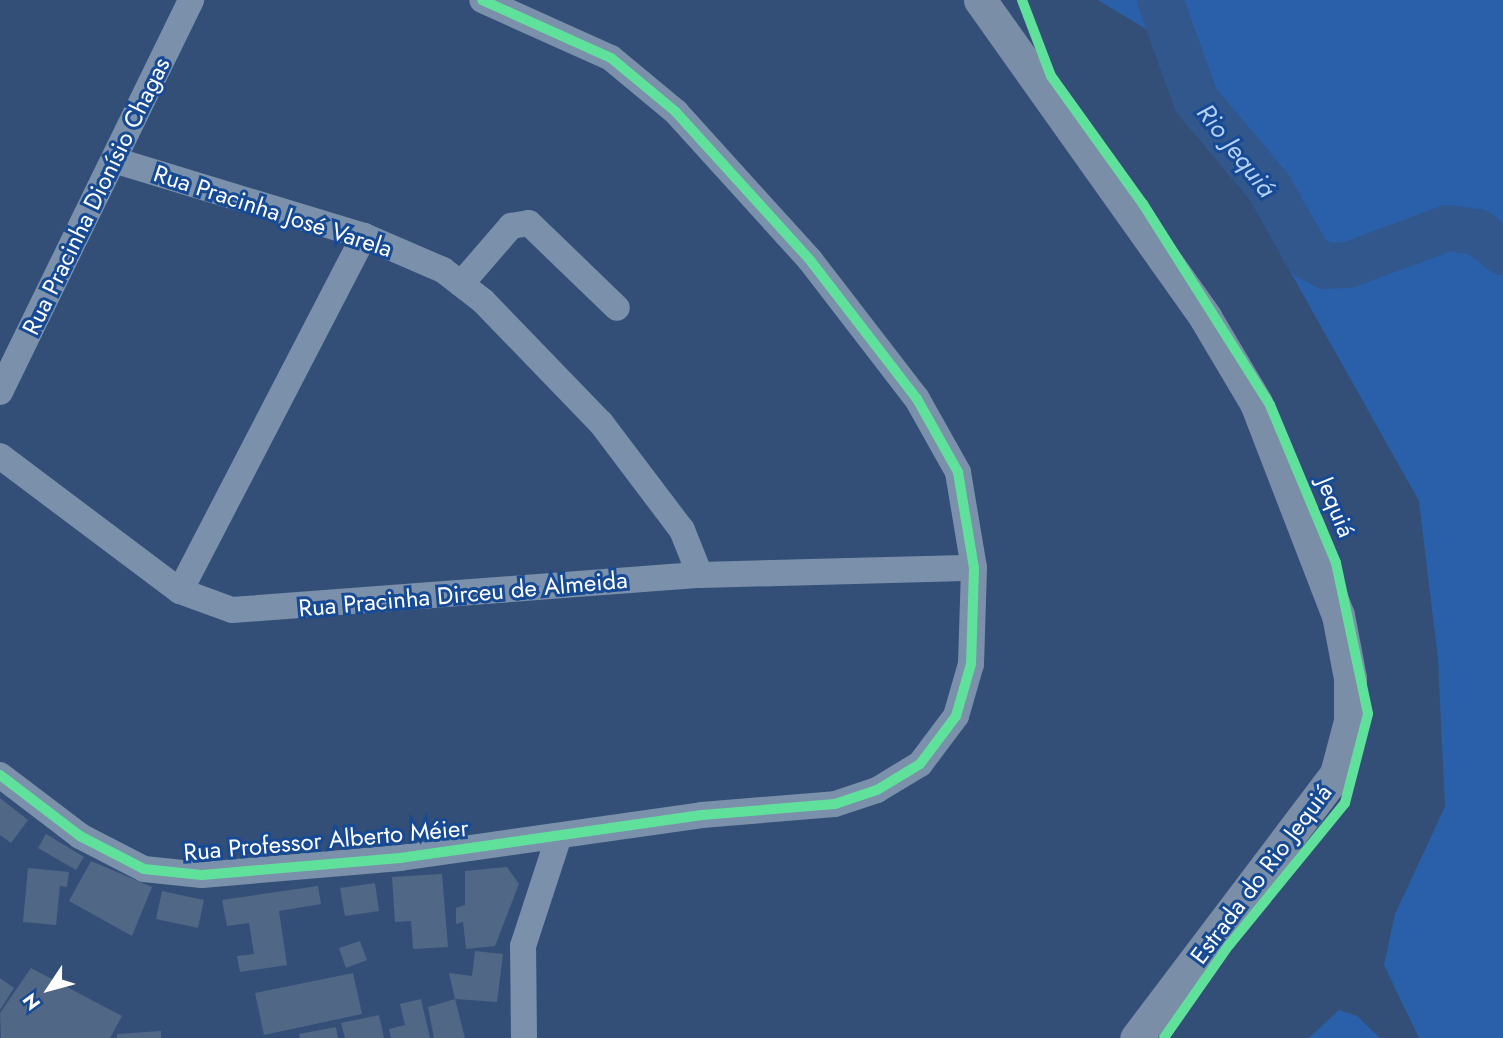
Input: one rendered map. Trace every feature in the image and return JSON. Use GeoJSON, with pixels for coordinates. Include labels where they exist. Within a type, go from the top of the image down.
{"type":"FeatureCollection","features":[{"type":"Feature","properties":{"kind":"main road","name":"Estrada do Rio Jequiá"},"geometry":{"type":"LineString","coordinates":[[980,0],[1205,317],[1256,403],[1338,615],[1350,678],[1350,721],[1336,774],[1136,1038]]}},
{"type":"Feature","properties":{"kind":"street","name":"Rua Pracinha Dionísio Chagas"},"geometry":{"type":"LineString","coordinates":[[0,392],[117,161],[191,0]]}},
{"type":"Feature","properties":{"kind":"street","name":"Rua Professor Alberto Méier"},"geometry":{"type":"LineString","coordinates":[[0,775],[80,836],[144,869],[169,874],[400,858],[558,839],[702,815],[835,804],[920,764],[956,716],[971,664],[974,568],[958,471],[943,439],[876,344],[745,183],[676,112],[611,58],[482,0]]}},
{"type":"Feature","properties":{"kind":"street","name":"Rua Pracinha José Varela"},"geometry":{"type":"LineString","coordinates":[[117,161],[364,236],[461,284],[601,423],[682,530],[700,575]]}},
{"type":"Feature","properties":{"kind":"street"},"geometry":{"type":"LineString","coordinates":[[461,284],[510,226],[529,223],[617,308]]}},
{"type":"Feature","properties":{"kind":"street"},"geometry":{"type":"LineString","coordinates":[[180,591],[364,236]]}},
{"type":"Feature","properties":{"kind":"street","name":"Rua Pracinha Dirceu de Almeida"},"geometry":{"type":"LineString","coordinates":[[0,456],[180,591],[207,604],[251,611],[700,575],[974,568]]}},
{"type":"Feature","properties":{"kind":"street"},"geometry":{"type":"LineString","coordinates":[[524,1038],[523,946],[558,839]]}},
{"type":"Feature","properties":{"kind":"shaded area"},"geometry":{"type":"Polygon","coordinates":[[[1098,0],[1503,0],[1503,1038],[1419,1038],[1384,965],[1395,914],[1445,807],[1438,659],[1419,501],[1240,182],[1172,87],[1156,35],[1098,0]]]}},
{"type":"Feature","properties":{"kind":"shaded area"},"geometry":{"type":"Polygon","coordinates":[[[1339,1010],[1357,1016],[1380,1038],[1309,1038],[1339,1010]]]}},
{"type":"Feature","properties":{"kind":"building"},"geometry":{"type":"Polygon","coordinates":[[[0,798],[28,820],[11,843],[0,835],[0,798]]]}},
{"type":"Feature","properties":{"kind":"building"},"geometry":{"type":"Polygon","coordinates":[[[46,834],[84,857],[76,870],[38,848],[46,834]]]}},
{"type":"Feature","properties":{"kind":"building"},"geometry":{"type":"Polygon","coordinates":[[[91,861],[152,887],[132,936],[69,901],[91,861]]]}},
{"type":"Feature","properties":{"kind":"building"},"geometry":{"type":"Polygon","coordinates":[[[507,867],[519,884],[495,946],[466,949],[463,922],[456,924],[456,908],[465,905],[465,871],[507,867]]]}},
{"type":"Feature","properties":{"kind":"building"},"geometry":{"type":"Polygon","coordinates":[[[28,868],[69,872],[67,887],[60,886],[56,925],[23,922],[28,868]]]}},
{"type":"Feature","properties":{"kind":"building"},"geometry":{"type":"Polygon","coordinates":[[[442,874],[448,947],[413,949],[411,921],[395,922],[392,877],[442,874]]]}},
{"type":"Feature","properties":{"kind":"building"},"geometry":{"type":"Polygon","coordinates":[[[375,883],[379,911],[345,916],[340,888],[375,883]]]}},
{"type":"Feature","properties":{"kind":"building"},"geometry":{"type":"Polygon","coordinates":[[[318,886],[321,904],[279,911],[287,965],[240,972],[237,956],[254,954],[249,923],[227,926],[222,900],[318,886]]]}},
{"type":"Feature","properties":{"kind":"building"},"geometry":{"type":"Polygon","coordinates":[[[162,891],[204,900],[198,928],[156,919],[162,891]]]}},
{"type":"Feature","properties":{"kind":"building"},"geometry":{"type":"Polygon","coordinates":[[[360,941],[367,960],[346,968],[339,948],[360,941]]]}},
{"type":"Feature","properties":{"kind":"building"},"geometry":{"type":"Polygon","coordinates":[[[475,951],[503,954],[497,1002],[455,999],[449,973],[472,976],[475,951]]]}},
{"type":"Feature","properties":{"kind":"building"},"geometry":{"type":"Polygon","coordinates":[[[31,968],[122,1016],[110,1038],[1,1038],[0,1013],[31,968]]]}},
{"type":"Feature","properties":{"kind":"building"},"geometry":{"type":"Polygon","coordinates":[[[353,973],[362,1014],[264,1035],[255,993],[353,973]]]}},
{"type":"Feature","properties":{"kind":"building"},"geometry":{"type":"Polygon","coordinates":[[[0,978],[14,988],[0,1010],[0,978]]]}},
{"type":"Feature","properties":{"kind":"building"},"geometry":{"type":"Polygon","coordinates":[[[421,999],[430,1038],[391,1038],[389,1029],[405,1025],[400,1004],[421,999]]]}},
{"type":"Feature","properties":{"kind":"building"},"geometry":{"type":"Polygon","coordinates":[[[455,999],[465,1038],[434,1038],[428,1007],[455,999]]]}},
{"type":"Feature","properties":{"kind":"building"},"geometry":{"type":"Polygon","coordinates":[[[379,1015],[384,1038],[345,1038],[341,1023],[379,1015]]]}},
{"type":"Feature","properties":{"kind":"building"},"geometry":{"type":"Polygon","coordinates":[[[336,1027],[338,1038],[300,1038],[299,1034],[336,1027]]]}},
{"type":"Feature","properties":{"kind":"building"},"geometry":{"type":"Polygon","coordinates":[[[161,1031],[161,1038],[117,1038],[117,1034],[161,1031]]]}},
{"type":"Feature","properties":{"kind":"waterway","name":"Rio Jequiá"},"geometry":{"type":"LineString","coordinates":[[1160,0],[1196,100],[1269,187],[1309,257],[1326,266],[1348,265],[1448,228],[1478,232],[1503,252]]}},
{"type":"Feature","properties":{"kind":"cycle path"},"geometry":{"type":"LineString","coordinates":[[0,775],[80,836],[144,869],[202,875],[400,858],[702,815],[835,804],[877,790],[920,764],[956,716],[971,664],[974,568],[958,472],[917,399],[810,260],[676,112],[611,58],[482,0]]}},
{"type":"Feature","properties":{"kind":"cycle path","name":"Jequiá"},"geometry":{"type":"LineString","coordinates":[[1022,0],[1051,76],[1143,204],[1270,405],[1336,563],[1368,714],[1345,803],[1229,945],[1164,1038]]}}]}
